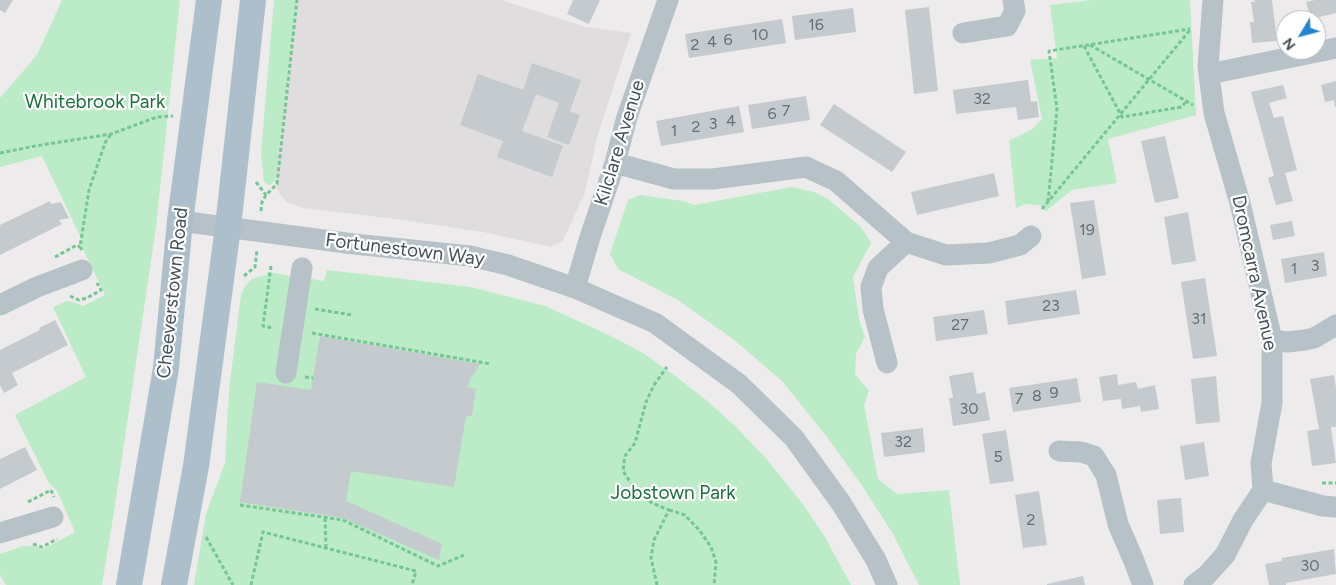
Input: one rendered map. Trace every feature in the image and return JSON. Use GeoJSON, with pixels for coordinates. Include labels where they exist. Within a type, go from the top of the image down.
{"type":"FeatureCollection","features":[{"type":"Feature","properties":{"kind":"main road","name":"Cheeverstown Road"},"geometry":{"type":"LineString","coordinates":[[129,585],[166,368],[180,221],[210,0]]}},
{"type":"Feature","properties":{"kind":"main road"},"geometry":{"type":"LineString","coordinates":[[174,585],[196,466],[228,226],[253,0]]}},
{"type":"Feature","properties":{"kind":"street","name":"Kilclare Avenue"},"geometry":{"type":"LineString","coordinates":[[575,288],[615,163],[627,117],[668,0]]}},
{"type":"Feature","properties":{"kind":"street"},"geometry":{"type":"LineString","coordinates":[[963,33],[1007,26],[1015,11],[1013,0]]}},
{"type":"Feature","properties":{"kind":"street","name":"Dromcarra Avenue"},"geometry":{"type":"LineString","coordinates":[[1213,0],[1208,67],[1214,113],[1240,203],[1272,340],[1272,403],[1261,463],[1263,490]]}},
{"type":"Feature","properties":{"kind":"street"},"geometry":{"type":"LineString","coordinates":[[1209,74],[1336,48]]}},
{"type":"Feature","properties":{"kind":"street"},"geometry":{"type":"LineString","coordinates":[[615,163],[674,179],[713,179],[806,167],[836,181],[906,242],[946,255],[989,253],[1020,245],[1031,236]]}},
{"type":"Feature","properties":{"kind":"street","name":"Fortunestown Way"},"geometry":{"type":"LineString","coordinates":[[180,221],[354,244],[470,256],[508,265],[575,288],[655,323],[739,384],[794,438],[841,503],[876,560],[887,585]]}},
{"type":"Feature","properties":{"kind":"street"},"geometry":{"type":"LineString","coordinates":[[887,363],[873,310],[872,287],[878,268],[906,242]]}},
{"type":"Feature","properties":{"kind":"street"},"geometry":{"type":"LineString","coordinates":[[286,373],[284,329],[296,305],[302,268]]}},
{"type":"Feature","properties":{"kind":"street"},"geometry":{"type":"LineString","coordinates":[[0,305],[36,287],[82,270]]}},
{"type":"Feature","properties":{"kind":"street"},"geometry":{"type":"LineString","coordinates":[[1272,340],[1288,342],[1314,338],[1336,325]]}},
{"type":"Feature","properties":{"kind":"street"},"geometry":{"type":"LineString","coordinates":[[1059,450],[1081,452],[1094,456],[1106,475],[1118,524],[1142,585]]}},
{"type":"Feature","properties":{"kind":"street"},"geometry":{"type":"LineString","coordinates":[[1194,585],[1206,576],[1225,556],[1243,520],[1263,490],[1323,506],[1336,507]]}},
{"type":"Feature","properties":{"kind":"street"},"geometry":{"type":"LineString","coordinates":[[0,533],[53,517]]}},
{"type":"Feature","properties":{"kind":"path"},"geometry":{"type":"LineString","coordinates":[[266,195],[277,184],[297,0]]}},
{"type":"Feature","properties":{"kind":"path"},"geometry":{"type":"LineString","coordinates":[[1042,209],[1190,29]]}},
{"type":"Feature","properties":{"kind":"path"},"geometry":{"type":"LineString","coordinates":[[1048,202],[1057,109],[1049,51],[1196,29]]}},
{"type":"Feature","properties":{"kind":"path"},"geometry":{"type":"LineString","coordinates":[[1090,45],[1198,108]]}},
{"type":"Feature","properties":{"kind":"path"},"geometry":{"type":"LineString","coordinates":[[1084,46],[1122,117],[1181,107],[1186,102]]}},
{"type":"Feature","properties":{"kind":"path"},"geometry":{"type":"LineString","coordinates":[[0,153],[111,134],[157,117],[193,115]]}},
{"type":"Feature","properties":{"kind":"path"},"geometry":{"type":"LineString","coordinates":[[80,247],[89,190],[111,134]]}},
{"type":"Feature","properties":{"kind":"path"},"geometry":{"type":"LineString","coordinates":[[271,266],[263,326],[491,364]]}},
{"type":"Feature","properties":{"kind":"path"},"geometry":{"type":"LineString","coordinates":[[296,305],[352,315]]}},
{"type":"Feature","properties":{"kind":"path"},"geometry":{"type":"LineString","coordinates":[[667,367],[654,385],[646,402],[635,443],[624,456],[623,471],[634,488],[652,503],[686,515],[700,530],[711,547],[716,562],[714,585]]}},
{"type":"Feature","properties":{"kind":"path"},"geometry":{"type":"LineString","coordinates":[[1320,483],[1336,483]]}},
{"type":"Feature","properties":{"kind":"path"},"geometry":{"type":"LineString","coordinates":[[240,505],[343,520],[438,566],[464,555]]}},
{"type":"Feature","properties":{"kind":"path"},"geometry":{"type":"LineString","coordinates":[[657,585],[651,558],[654,540],[669,510]]}},
{"type":"Feature","properties":{"kind":"path"},"geometry":{"type":"LineString","coordinates":[[325,518],[326,548]]}},
{"type":"Feature","properties":{"kind":"path"},"geometry":{"type":"LineString","coordinates":[[203,532],[233,585]]}},
{"type":"Feature","properties":{"kind":"path"},"geometry":{"type":"LineString","coordinates":[[251,585],[263,532],[416,571],[412,585]]}},
{"type":"Feature","properties":{"kind":"shaded area"},"geometry":{"type":"Polygon","coordinates":[[[297,0],[501,0],[586,27],[631,33],[598,134],[585,192],[563,241],[551,247],[483,232],[304,208],[287,202],[278,192],[275,181],[278,139],[297,0]]]}},
{"type":"Feature","properties":{"kind":"green space","name":"Whitebrook Park"},"geometry":{"type":"Polygon","coordinates":[[[62,0],[180,0],[156,227],[102,585],[6,585],[0,575],[0,554],[23,546],[43,549],[75,532],[57,491],[49,483],[15,415],[86,377],[53,307],[67,301],[83,306],[105,295],[82,247],[80,236],[42,156],[0,167],[0,98],[37,55],[62,0]]]}},
{"type":"Feature","properties":{"kind":"green space"},"geometry":{"type":"Polygon","coordinates":[[[274,0],[297,0],[275,180],[271,185],[264,181],[261,153],[274,0]]]}},
{"type":"Feature","properties":{"kind":"green space"},"geometry":{"type":"Polygon","coordinates":[[[1091,0],[1190,0],[1196,115],[1108,139],[1117,183],[1072,190],[1046,211],[1039,205],[1025,204],[1016,208],[1009,141],[1031,130],[1042,119],[1030,60],[1057,58],[1050,5],[1091,0]]]}},
{"type":"Feature","properties":{"kind":"green space"},"geometry":{"type":"Polygon","coordinates":[[[792,187],[814,192],[828,199],[861,227],[871,243],[853,277],[859,319],[865,337],[856,354],[855,374],[869,391],[864,405],[878,479],[897,494],[949,490],[960,585],[919,585],[893,534],[863,487],[827,437],[782,381],[733,339],[678,300],[618,269],[610,254],[628,200],[640,195],[683,201],[694,205],[792,187]]]}},
{"type":"Feature","properties":{"kind":"green space","name":"Jobstown Park"},"geometry":{"type":"Polygon","coordinates":[[[327,270],[471,287],[545,306],[643,353],[706,400],[764,456],[802,503],[825,537],[851,585],[194,585],[206,514],[225,463],[229,390],[241,295],[245,286],[251,280],[266,275],[267,272],[324,281],[327,270]]]}},
{"type":"Feature","properties":{"kind":"building"},"geometry":{"type":"Polygon","coordinates":[[[0,0],[13,0],[5,13],[0,10],[0,0]]]}},
{"type":"Feature","properties":{"kind":"building"},"geometry":{"type":"Polygon","coordinates":[[[573,0],[600,0],[589,24],[567,14],[573,0]]]}},
{"type":"Feature","properties":{"kind":"building"},"geometry":{"type":"Polygon","coordinates":[[[1254,0],[1272,0],[1276,41],[1252,43],[1250,22],[1254,22],[1251,2],[1255,2],[1254,0]]]}},
{"type":"Feature","properties":{"kind":"building"},"geometry":{"type":"Polygon","coordinates":[[[1336,0],[1336,13],[1326,15],[1326,10],[1308,10],[1306,2],[1336,0]]]}},
{"type":"Feature","properties":{"kind":"building"},"geometry":{"type":"Polygon","coordinates":[[[929,7],[938,91],[914,94],[905,10],[929,7]]]}},
{"type":"Feature","properties":{"kind":"building"},"geometry":{"type":"Polygon","coordinates":[[[853,8],[856,32],[795,40],[792,16],[853,8]]]}},
{"type":"Feature","properties":{"kind":"building"},"geometry":{"type":"Polygon","coordinates":[[[782,19],[786,43],[689,58],[685,34],[782,19]]]}},
{"type":"Feature","properties":{"kind":"building"},"geometry":{"type":"Polygon","coordinates":[[[532,63],[581,80],[570,111],[580,115],[569,145],[547,137],[559,103],[536,94],[522,131],[563,146],[552,177],[497,157],[503,141],[460,125],[478,74],[523,90],[532,63]]]}},
{"type":"Feature","properties":{"kind":"building"},"geometry":{"type":"Polygon","coordinates":[[[1028,80],[1031,102],[1037,101],[1039,117],[1018,120],[1016,107],[956,114],[953,90],[1028,80]]]}},
{"type":"Feature","properties":{"kind":"building"},"geometry":{"type":"Polygon","coordinates":[[[1336,81],[1335,107],[1334,100],[1325,102],[1321,85],[1336,81]]]}},
{"type":"Feature","properties":{"kind":"building"},"geometry":{"type":"Polygon","coordinates":[[[1283,85],[1287,98],[1269,103],[1274,118],[1283,116],[1297,170],[1285,173],[1293,201],[1276,205],[1268,178],[1274,176],[1251,92],[1283,85]]]}},
{"type":"Feature","properties":{"kind":"building"},"geometry":{"type":"Polygon","coordinates":[[[806,96],[810,120],[752,129],[748,105],[806,96]]]}},
{"type":"Feature","properties":{"kind":"building"},"geometry":{"type":"Polygon","coordinates":[[[834,104],[906,152],[892,172],[820,125],[834,104]]]}},
{"type":"Feature","properties":{"kind":"building"},"geometry":{"type":"Polygon","coordinates":[[[739,106],[744,132],[661,146],[656,121],[739,106]]]}},
{"type":"Feature","properties":{"kind":"building"},"geometry":{"type":"Polygon","coordinates":[[[1165,136],[1179,198],[1155,203],[1141,141],[1165,136]]]}},
{"type":"Feature","properties":{"kind":"building"},"geometry":{"type":"Polygon","coordinates":[[[994,173],[999,196],[917,215],[911,192],[994,173]]]}},
{"type":"Feature","properties":{"kind":"building"},"geometry":{"type":"Polygon","coordinates":[[[1094,200],[1106,275],[1082,279],[1070,203],[1094,200]]]}},
{"type":"Feature","properties":{"kind":"building"},"geometry":{"type":"Polygon","coordinates":[[[50,201],[51,204],[61,202],[69,218],[59,220],[62,224],[0,255],[0,225],[50,201]]]}},
{"type":"Feature","properties":{"kind":"building"},"geometry":{"type":"Polygon","coordinates":[[[1188,212],[1196,261],[1172,265],[1164,217],[1188,212]]]}},
{"type":"Feature","properties":{"kind":"building"},"geometry":{"type":"Polygon","coordinates":[[[1292,221],[1295,236],[1273,240],[1270,225],[1292,221]]]}},
{"type":"Feature","properties":{"kind":"building"},"geometry":{"type":"Polygon","coordinates":[[[1324,252],[1327,276],[1285,283],[1281,259],[1324,252]]]}},
{"type":"Feature","properties":{"kind":"building"},"geometry":{"type":"Polygon","coordinates":[[[1205,278],[1217,356],[1193,359],[1181,282],[1205,278]]]}},
{"type":"Feature","properties":{"kind":"building"},"geometry":{"type":"Polygon","coordinates":[[[1076,290],[1080,314],[1008,325],[1005,301],[1076,290]]]}},
{"type":"Feature","properties":{"kind":"building"},"geometry":{"type":"Polygon","coordinates":[[[984,310],[988,334],[936,341],[933,317],[984,310]]]}},
{"type":"Feature","properties":{"kind":"building"},"geometry":{"type":"Polygon","coordinates":[[[55,320],[68,345],[12,373],[18,385],[4,393],[0,385],[0,350],[40,330],[39,328],[55,320]]]}},
{"type":"Feature","properties":{"kind":"building"},"geometry":{"type":"Polygon","coordinates":[[[320,336],[480,364],[467,387],[476,389],[472,416],[466,416],[454,487],[351,471],[346,501],[442,544],[439,560],[343,518],[240,502],[257,382],[311,390],[320,336]]]}},
{"type":"Feature","properties":{"kind":"building"},"geometry":{"type":"Polygon","coordinates":[[[973,372],[977,394],[985,392],[990,420],[953,426],[949,398],[953,398],[949,376],[973,372]]]}},
{"type":"Feature","properties":{"kind":"building"},"geometry":{"type":"Polygon","coordinates":[[[1117,374],[1118,385],[1136,382],[1138,389],[1155,385],[1159,409],[1141,412],[1140,406],[1122,409],[1121,399],[1103,401],[1099,377],[1117,374]]]}},
{"type":"Feature","properties":{"kind":"building"},"geometry":{"type":"Polygon","coordinates":[[[1334,375],[1336,427],[1331,427],[1336,463],[1312,466],[1307,431],[1319,429],[1310,379],[1334,375]]]}},
{"type":"Feature","properties":{"kind":"building"},"geometry":{"type":"Polygon","coordinates":[[[1216,376],[1220,422],[1196,424],[1191,379],[1216,376]]]}},
{"type":"Feature","properties":{"kind":"building"},"geometry":{"type":"Polygon","coordinates":[[[1077,378],[1081,402],[1013,412],[1009,388],[1077,378]]]}},
{"type":"Feature","properties":{"kind":"building"},"geometry":{"type":"Polygon","coordinates":[[[923,428],[925,452],[884,457],[881,433],[923,428]]]}},
{"type":"Feature","properties":{"kind":"building"},"geometry":{"type":"Polygon","coordinates":[[[1006,430],[1014,481],[990,484],[982,434],[1006,430]]]}},
{"type":"Feature","properties":{"kind":"building"},"geometry":{"type":"Polygon","coordinates":[[[1204,442],[1209,476],[1185,480],[1180,446],[1204,442]]]}},
{"type":"Feature","properties":{"kind":"building"},"geometry":{"type":"Polygon","coordinates":[[[25,447],[37,470],[0,489],[0,459],[25,447]]]}},
{"type":"Feature","properties":{"kind":"building"},"geometry":{"type":"Polygon","coordinates":[[[1039,491],[1047,545],[1023,548],[1015,495],[1039,491]]]}},
{"type":"Feature","properties":{"kind":"building"},"geometry":{"type":"Polygon","coordinates":[[[1181,498],[1184,532],[1160,534],[1157,500],[1181,498]]]}},
{"type":"Feature","properties":{"kind":"building"},"geometry":{"type":"Polygon","coordinates":[[[1334,549],[1336,574],[1286,583],[1286,585],[1269,585],[1265,564],[1282,561],[1282,558],[1334,549]]]}},
{"type":"Feature","properties":{"kind":"building"},"geometry":{"type":"Polygon","coordinates":[[[1083,576],[1085,585],[1047,585],[1047,584],[1083,576]]]}}]}
